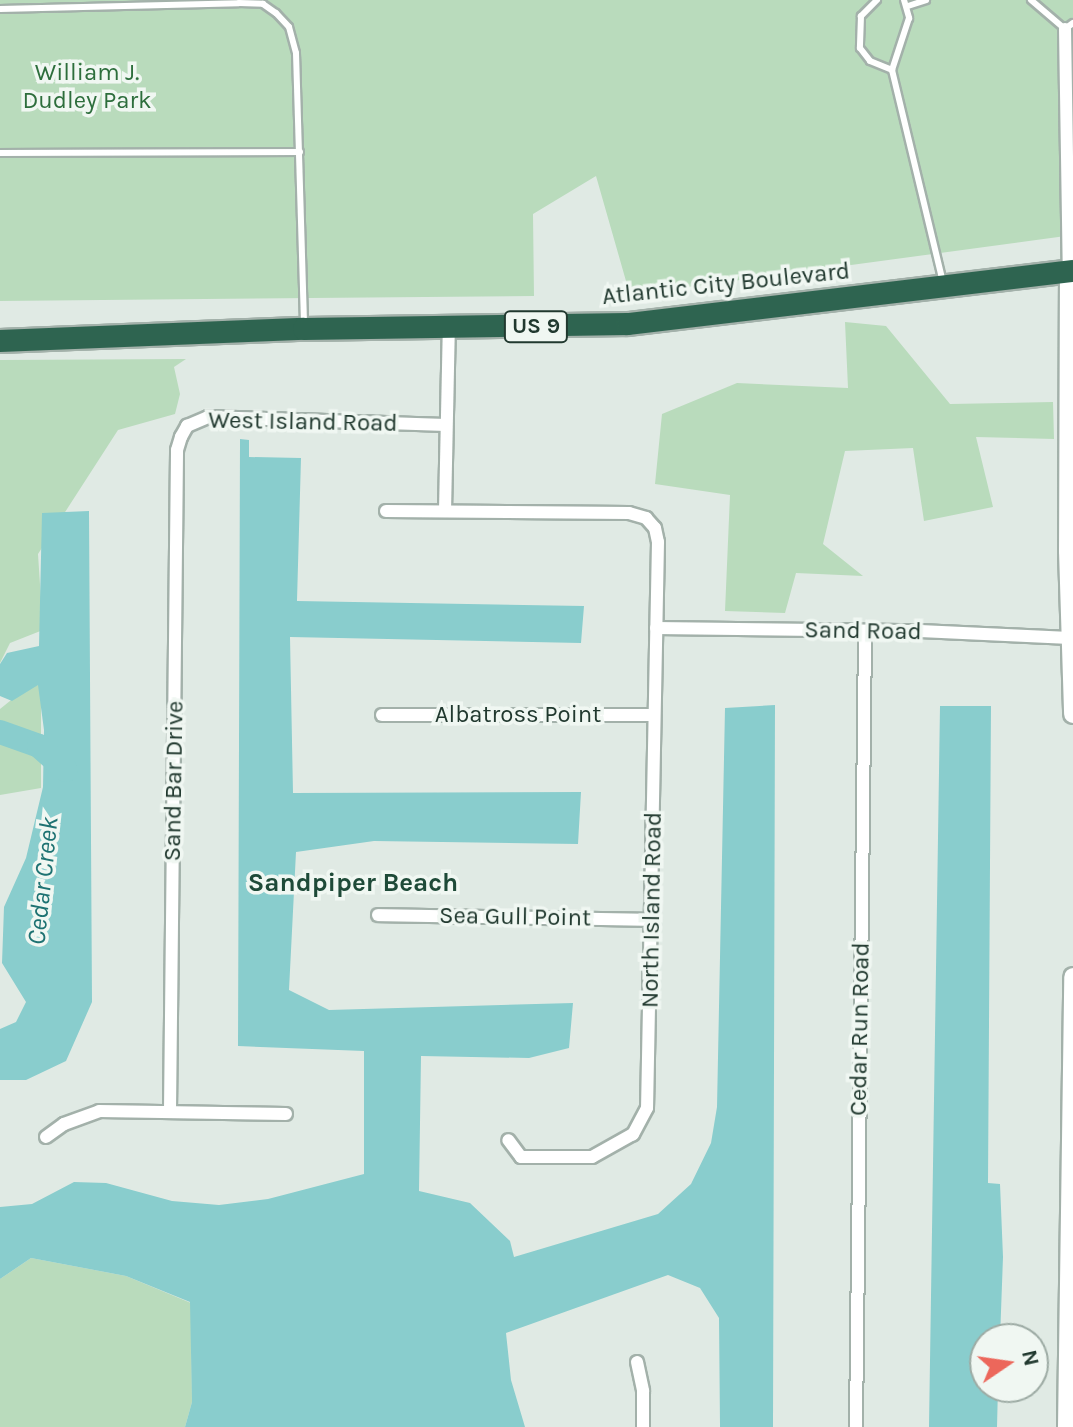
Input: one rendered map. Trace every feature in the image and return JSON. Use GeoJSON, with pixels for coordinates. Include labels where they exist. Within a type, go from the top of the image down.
{"type":"FeatureCollection","features":[{"type":"Feature","properties":{"kind":"highway","name":"Atlantic City Boulevard"},"geometry":{"type":"LineString","coordinates":[[0,341],[304,329],[628,324],[1071,271]]}},
{"type":"Feature","properties":{"kind":"main road"},"geometry":{"type":"LineString","coordinates":[[1071,271],[1070,638],[1073,714]]}},
{"type":"Feature","properties":{"kind":"main road"},"geometry":{"type":"LineString","coordinates":[[1067,1427],[1073,977]]}},
{"type":"Feature","properties":{"kind":"street"},"geometry":{"type":"LineString","coordinates":[[1069,26],[1066,72],[1071,271]]}},
{"type":"Feature","properties":{"kind":"street"},"geometry":{"type":"LineString","coordinates":[[386,511],[445,511],[449,327]]}},
{"type":"Feature","properties":{"kind":"street","name":"West Island Road"},"geometry":{"type":"LineString","coordinates":[[177,450],[187,426],[208,417],[446,425]]}},
{"type":"Feature","properties":{"kind":"street","name":"Sand Bar Drive"},"geometry":{"type":"LineString","coordinates":[[170,1111],[177,450]]}},
{"type":"Feature","properties":{"kind":"street","name":"North Island Road"},"geometry":{"type":"LineString","coordinates":[[445,511],[629,513],[646,518],[655,528],[658,542],[653,715],[651,1036],[647,1108],[642,1123],[624,1141],[592,1157],[521,1157],[508,1140]]}},
{"type":"Feature","properties":{"kind":"street","name":"Sand Road"},"geometry":{"type":"LineString","coordinates":[[656,628],[1070,638]]}},
{"type":"Feature","properties":{"kind":"street","name":"Cedar Run Road"},"geometry":{"type":"LineString","coordinates":[[856,1427],[865,631]]}},
{"type":"Feature","properties":{"kind":"street","name":"Albatross Point"},"geometry":{"type":"LineString","coordinates":[[382,715],[653,715]]}},
{"type":"Feature","properties":{"kind":"street","name":"Sea Gull Point"},"geometry":{"type":"LineString","coordinates":[[378,915],[652,920]]}},
{"type":"Feature","properties":{"kind":"street"},"geometry":{"type":"LineString","coordinates":[[46,1137],[64,1124],[99,1111],[286,1114]]}},
{"type":"Feature","properties":{"kind":"street"},"geometry":{"type":"LineString","coordinates":[[637,1362],[643,1391],[643,1427]]}},
{"type":"Feature","properties":{"kind":"lane"},"geometry":{"type":"LineString","coordinates":[[877,0],[861,16],[860,48],[870,61],[892,70]]}},
{"type":"Feature","properties":{"kind":"lane"},"geometry":{"type":"LineString","coordinates":[[926,0],[906,3],[909,18],[892,70],[944,285]]}},
{"type":"Feature","properties":{"kind":"lane"},"geometry":{"type":"LineString","coordinates":[[1031,0],[1069,26]]}},
{"type":"Feature","properties":{"kind":"lane"},"geometry":{"type":"LineString","coordinates":[[0,9],[263,4],[289,27],[296,53],[304,329]]}},
{"type":"Feature","properties":{"kind":"lane"},"geometry":{"type":"LineString","coordinates":[[0,153],[300,152]]}},
{"type":"Feature","properties":{"kind":"green space","name":"William J. Dudley Park"},"geometry":{"type":"Polygon","coordinates":[[[0,0],[1073,0],[1073,235],[630,295],[596,176],[533,214],[534,296],[0,301],[0,0]]]}},
{"type":"Feature","properties":{"kind":"green space"},"geometry":{"type":"Polygon","coordinates":[[[845,322],[886,326],[950,404],[1053,402],[1054,439],[976,437],[993,507],[924,521],[913,448],[845,451],[823,544],[863,576],[796,573],[785,613],[725,611],[730,495],[655,484],[662,414],[737,383],[848,388],[845,322]]]}},
{"type":"Feature","properties":{"kind":"green space"},"geometry":{"type":"Polygon","coordinates":[[[186,359],[174,367],[180,394],[175,414],[118,430],[38,554],[43,630],[10,643],[0,663],[0,360],[186,359]]]}},
{"type":"Feature","properties":{"kind":"green space"},"geometry":{"type":"Polygon","coordinates":[[[41,676],[41,788],[0,795],[0,709],[41,676]]]}},
{"type":"Feature","properties":{"kind":"green space"},"geometry":{"type":"Polygon","coordinates":[[[31,1258],[126,1276],[191,1303],[192,1402],[185,1427],[0,1427],[0,1279],[31,1258]]]}},
{"type":"Feature","properties":{"kind":"water"},"geometry":{"type":"Polygon","coordinates":[[[240,439],[249,440],[249,457],[301,458],[297,601],[584,606],[581,643],[290,637],[293,793],[581,792],[578,844],[374,841],[296,852],[289,990],[329,1010],[573,1003],[569,1048],[529,1058],[421,1056],[419,1191],[470,1203],[510,1241],[514,1257],[658,1214],[691,1184],[711,1143],[717,1107],[725,708],[775,705],[773,1427],[720,1427],[719,1318],[700,1288],[668,1275],[506,1333],[511,1380],[525,1427],[185,1427],[192,1402],[190,1302],[126,1276],[31,1258],[0,1279],[0,1207],[32,1204],[74,1182],[106,1183],[172,1201],[219,1205],[268,1199],[364,1174],[364,1051],[238,1046],[240,439]]]}},
{"type":"Feature","properties":{"kind":"water"},"geometry":{"type":"Polygon","coordinates":[[[89,511],[92,1002],[66,1061],[26,1080],[0,1080],[0,1029],[16,1022],[26,1002],[2,963],[4,907],[26,858],[43,787],[44,730],[38,685],[12,701],[0,696],[0,664],[7,653],[39,646],[42,513],[89,511]]]}},
{"type":"Feature","properties":{"kind":"water"},"geometry":{"type":"Polygon","coordinates":[[[940,706],[991,706],[988,1183],[1000,1184],[1003,1257],[1001,1323],[969,1323],[969,1403],[998,1403],[997,1427],[929,1427],[940,706]]]}},
{"type":"Feature","properties":{"kind":"waterway","name":"Cedar Creek"},"geometry":{"type":"LineString","coordinates":[[0,732],[39,746],[66,770]]}},
{"type":"Feature","properties":{"kind":"district","name":"Sandpiper Beach"},"geometry":{"type":"Point","coordinates":[353,883]}}]}
